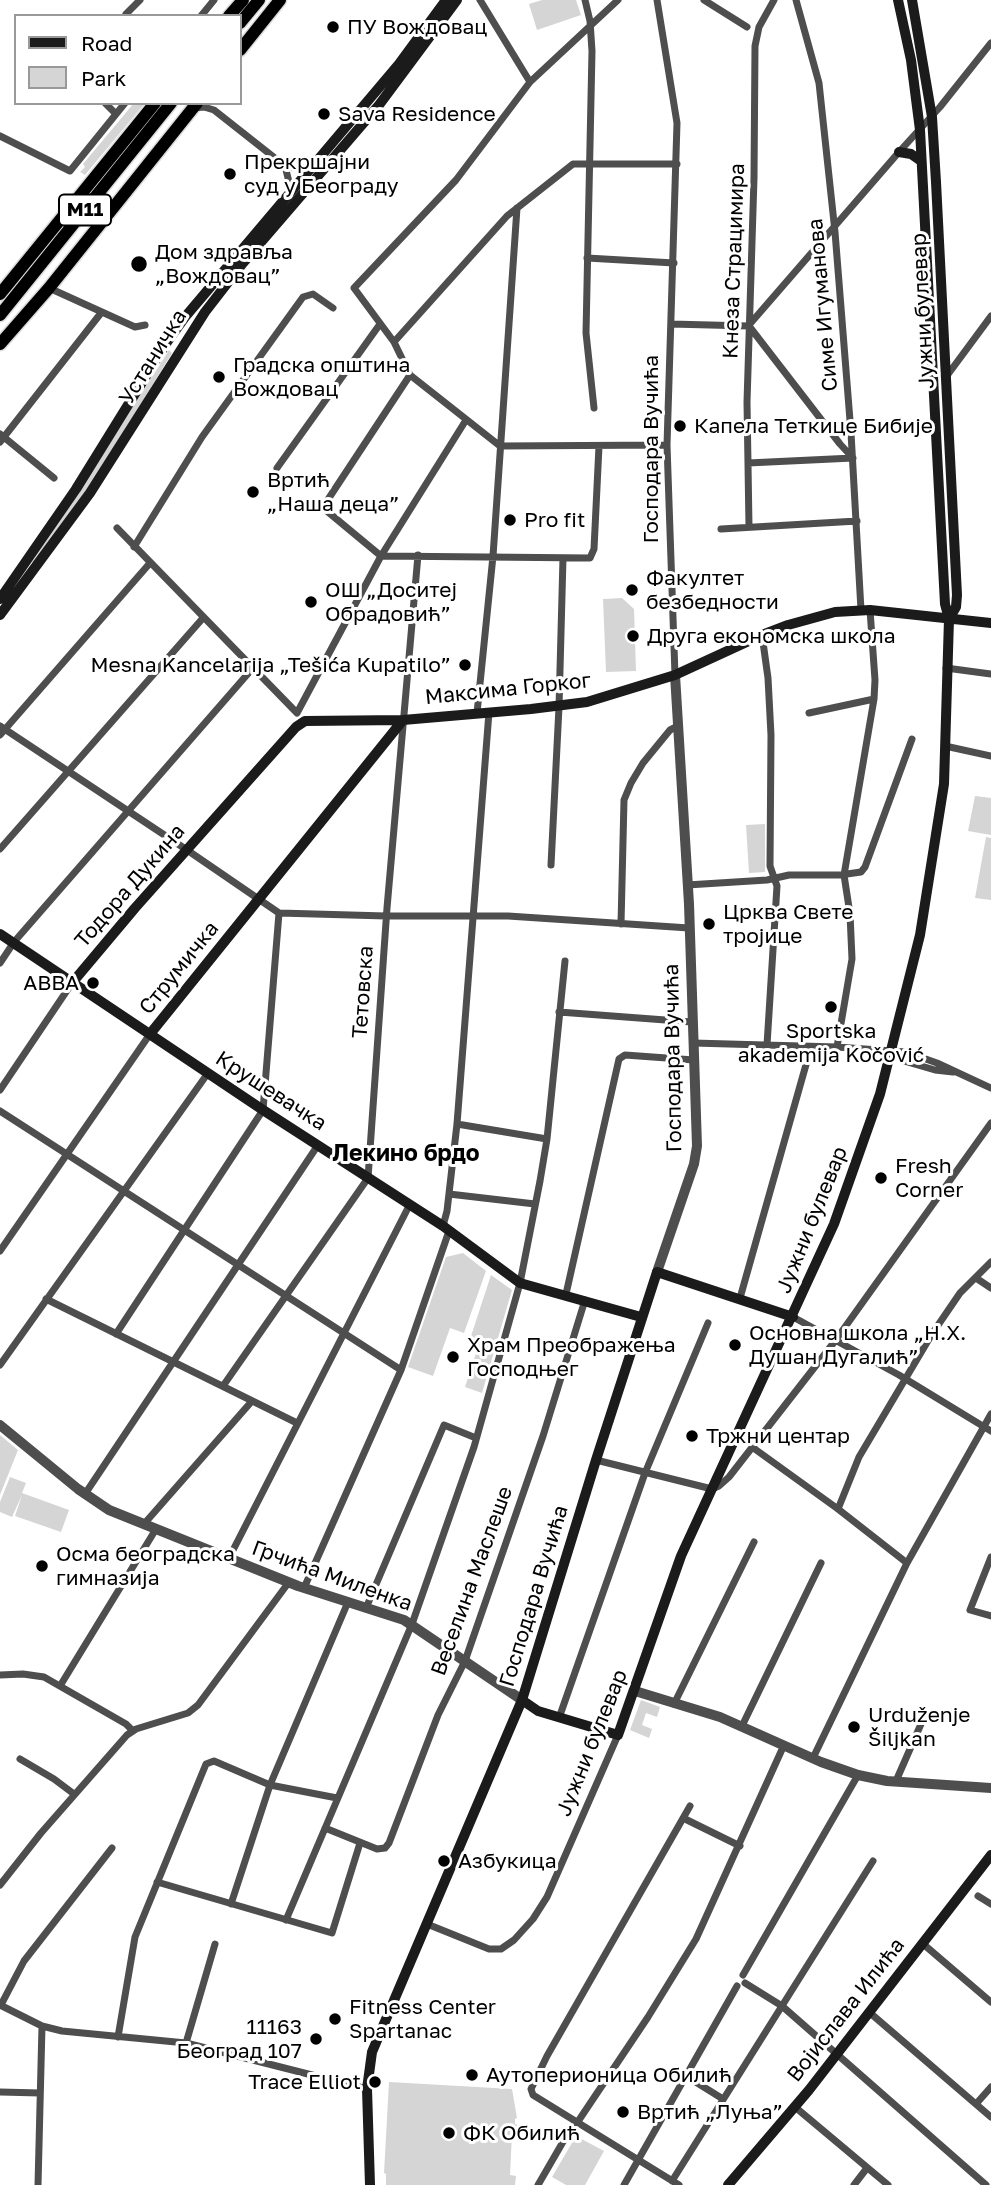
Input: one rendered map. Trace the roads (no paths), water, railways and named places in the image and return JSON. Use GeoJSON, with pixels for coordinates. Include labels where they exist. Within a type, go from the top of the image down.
{"type":"FeatureCollection","features":[{"type":"Feature","properties":{"kind":"highway"},"geometry":{"type":"LineString","coordinates":[[242,21],[259,0]]}},
{"type":"Feature","properties":{"kind":"highway"},"geometry":{"type":"LineString","coordinates":[[242,48],[280,0]]}},
{"type":"Feature","properties":{"kind":"highway","name":"M11"},"geometry":{"type":"LineString","coordinates":[[0,294],[153,105]]}},
{"type":"Feature","properties":{"kind":"highway","name":"M11"},"geometry":{"type":"LineString","coordinates":[[0,315],[169,105]]}},
{"type":"Feature","properties":{"kind":"highway"},"geometry":{"type":"LineString","coordinates":[[0,344],[195,106]]}},
{"type":"Feature","properties":{"kind":"main road","name":"Устаничка"},"geometry":{"type":"LineString","coordinates":[[0,599],[76,489],[167,342],[204,292],[289,196],[399,64],[446,0]]}},
{"type":"Feature","properties":{"kind":"main road","name":"Устаничка"},"geometry":{"type":"LineString","coordinates":[[0,615],[90,493],[205,312],[379,104],[457,0]]}},
{"type":"Feature","properties":{"kind":"main road","name":"Јужни булевар"},"geometry":{"type":"LineString","coordinates":[[618,1735],[681,1556],[793,1317],[859,1159],[892,1053],[926,901],[943,795],[949,619],[945,604],[920,130],[898,0]]}},
{"type":"Feature","properties":{"kind":"main road","name":"Јужни булевар"},"geometry":{"type":"LineString","coordinates":[[912,0],[932,117],[958,598],[949,619]]}},
{"type":"Feature","properties":{"kind":"main road"},"geometry":{"type":"LineString","coordinates":[[899,152],[911,154],[921,161]]}},
{"type":"Feature","properties":{"kind":"main road","name":"Максима Горког"},"geometry":{"type":"LineString","coordinates":[[302,717],[403,720],[559,707],[600,699],[675,675],[762,635],[826,614],[866,610],[991,623]]}},
{"type":"Feature","properties":{"kind":"main road","name":"Тодора Дукина"},"geometry":{"type":"LineString","coordinates":[[72,983],[302,717]]}},
{"type":"Feature","properties":{"kind":"main road","name":"Струмичка"},"geometry":{"type":"LineString","coordinates":[[150,1034],[403,720]]}},
{"type":"Feature","properties":{"kind":"main road","name":"Крушевачка"},"geometry":{"type":"LineString","coordinates":[[0,934],[263,1110],[410,1204],[520,1283],[641,1317]]}},
{"type":"Feature","properties":{"kind":"main road"},"geometry":{"type":"LineString","coordinates":[[657,1272],[793,1317]]}},
{"type":"Feature","properties":{"kind":"main road","name":"Господара Вучића"},"geometry":{"type":"LineString","coordinates":[[370,2185],[367,2089],[370,2061],[376,2041],[522,1700],[657,1272]]}},
{"type":"Feature","properties":{"kind":"main road","name":"Грчића Миленка"},"geometry":{"type":"LineString","coordinates":[[522,1700],[532,1708],[559,1718],[618,1735]]}},
{"type":"Feature","properties":{"kind":"main road","name":"Војислава Илића"},"geometry":{"type":"LineString","coordinates":[[728,2185],[795,2107],[991,1855]]}},
{"type":"Feature","properties":{"kind":"street"},"geometry":{"type":"LineString","coordinates":[[126,14],[140,0]]}},
{"type":"Feature","properties":{"kind":"street"},"geometry":{"type":"LineString","coordinates":[[203,14],[214,0]]}},
{"type":"Feature","properties":{"kind":"street"},"geometry":{"type":"LineString","coordinates":[[480,0],[530,82]]}},
{"type":"Feature","properties":{"kind":"street"},"geometry":{"type":"LineString","coordinates":[[584,0],[591,26],[586,338],[594,408]]}},
{"type":"Feature","properties":{"kind":"street"},"geometry":{"type":"LineString","coordinates":[[618,0],[530,82],[456,180],[354,288],[394,342],[410,375],[500,446],[667,445]]}},
{"type":"Feature","properties":{"kind":"street","name":"Господара Вучића"},"geometry":{"type":"LineString","coordinates":[[657,0],[676,111],[677,164],[667,445],[675,675],[690,928],[698,1131],[696,1157],[657,1272]]}},
{"type":"Feature","properties":{"kind":"street"},"geometry":{"type":"LineString","coordinates":[[704,0],[747,27]]}},
{"type":"Feature","properties":{"kind":"street","name":"Кнеза Страцимира"},"geometry":{"type":"LineString","coordinates":[[749,527],[749,326],[755,47],[759,27],[774,0]]}},
{"type":"Feature","properties":{"kind":"street","name":"Симе Игуманова"},"geometry":{"type":"LineString","coordinates":[[796,0],[819,83],[835,227],[857,521],[875,680],[844,875],[850,914],[852,959],[837,1047]]}},
{"type":"Feature","properties":{"kind":"street"},"geometry":{"type":"LineString","coordinates":[[749,326],[932,117],[991,43]]}},
{"type":"Feature","properties":{"kind":"street"},"geometry":{"type":"LineString","coordinates":[[107,105],[116,114]]}},
{"type":"Feature","properties":{"kind":"street"},"geometry":{"type":"LineString","coordinates":[[0,136],[70,170],[123,105]]}},
{"type":"Feature","properties":{"kind":"street"},"geometry":{"type":"LineString","coordinates":[[195,106],[213,106],[285,166],[300,169],[315,165]]}},
{"type":"Feature","properties":{"kind":"street"},"geometry":{"type":"LineString","coordinates":[[394,342],[494,230],[517,208],[573,164],[677,164]]}},
{"type":"Feature","properties":{"kind":"street"},"geometry":{"type":"LineString","coordinates":[[285,166],[289,196]]}},
{"type":"Feature","properties":{"kind":"street"},"geometry":{"type":"LineString","coordinates":[[477,713],[493,556],[517,208]]}},
{"type":"Feature","properties":{"kind":"street"},"geometry":{"type":"LineString","coordinates":[[587,258],[674,263]]}},
{"type":"Feature","properties":{"kind":"street"},"geometry":{"type":"LineString","coordinates":[[48,288],[135,327],[145,325]]}},
{"type":"Feature","properties":{"kind":"street"},"geometry":{"type":"LineString","coordinates":[[134,547],[202,438],[303,297],[313,294],[333,309]]}},
{"type":"Feature","properties":{"kind":"street"},"geometry":{"type":"LineString","coordinates":[[54,478],[1,438],[101,313]]}},
{"type":"Feature","properties":{"kind":"street"},"geometry":{"type":"LineString","coordinates":[[946,377],[991,316]]}},
{"type":"Feature","properties":{"kind":"street"},"geometry":{"type":"LineString","coordinates":[[277,468],[380,324]]}},
{"type":"Feature","properties":{"kind":"street"},"geometry":{"type":"LineString","coordinates":[[671,324],[749,326]]}},
{"type":"Feature","properties":{"kind":"street"},"geometry":{"type":"LineString","coordinates":[[749,326],[839,444],[853,458]]}},
{"type":"Feature","properties":{"kind":"street"},"geometry":{"type":"LineString","coordinates":[[410,375],[325,506],[328,512],[380,556],[593,556],[598,446]]}},
{"type":"Feature","properties":{"kind":"street"},"geometry":{"type":"LineString","coordinates":[[117,528],[252,669],[302,717],[380,556],[466,420]]}},
{"type":"Feature","properties":{"kind":"street"},"geometry":{"type":"LineString","coordinates":[[748,463],[853,458]]}},
{"type":"Feature","properties":{"kind":"street"},"geometry":{"type":"LineString","coordinates":[[721,529],[857,521]]}},
{"type":"Feature","properties":{"kind":"street","name":"Тетовска"},"geometry":{"type":"LineString","coordinates":[[368,1178],[386,916],[418,555]]}},
{"type":"Feature","properties":{"kind":"street"},"geometry":{"type":"LineString","coordinates":[[551,865],[563,558]]}},
{"type":"Feature","properties":{"kind":"street"},"geometry":{"type":"LineString","coordinates":[[150,563],[2,731],[68,771],[279,913],[546,918],[690,928]]}},
{"type":"Feature","properties":{"kind":"street"},"geometry":{"type":"LineString","coordinates":[[0,849],[203,618]]}},
{"type":"Feature","properties":{"kind":"street"},"geometry":{"type":"LineString","coordinates":[[762,635],[768,678],[771,735],[770,861],[777,891],[767,1045]]}},
{"type":"Feature","properties":{"kind":"street"},"geometry":{"type":"LineString","coordinates":[[946,668],[991,674]]}},
{"type":"Feature","properties":{"kind":"street"},"geometry":{"type":"LineString","coordinates":[[0,963],[14,942],[252,669]]}},
{"type":"Feature","properties":{"kind":"street"},"geometry":{"type":"LineString","coordinates":[[809,713],[874,699]]}},
{"type":"Feature","properties":{"kind":"street"},"geometry":{"type":"LineString","coordinates":[[304,1588],[401,1370],[446,1229],[457,1124],[489,712]]}},
{"type":"Feature","properties":{"kind":"street"},"geometry":{"type":"LineString","coordinates":[[621,924],[624,800],[643,763],[667,733],[678,726]]}},
{"type":"Feature","properties":{"kind":"street"},"geometry":{"type":"LineString","coordinates":[[687,885],[776,879],[789,875],[844,875],[861,872],[912,740]]}},
{"type":"Feature","properties":{"kind":"street"},"geometry":{"type":"LineString","coordinates":[[945,746],[991,756]]}},
{"type":"Feature","properties":{"kind":"street"},"geometry":{"type":"LineString","coordinates":[[116,1334],[263,1110],[279,913]]}},
{"type":"Feature","properties":{"kind":"street"},"geometry":{"type":"LineString","coordinates":[[286,1920],[412,1624],[476,1438],[520,1283],[535,1204],[547,1139],[565,961]]}},
{"type":"Feature","properties":{"kind":"street","name":"Тодора Дукина"},"geometry":{"type":"LineString","coordinates":[[0,1090],[72,983]]}},
{"type":"Feature","properties":{"kind":"street"},"geometry":{"type":"LineString","coordinates":[[559,1012],[692,1022]]}},
{"type":"Feature","properties":{"kind":"street","name":"Струмичка"},"geometry":{"type":"LineString","coordinates":[[0,1251],[150,1034]]}},
{"type":"Feature","properties":{"kind":"street"},"geometry":{"type":"LineString","coordinates":[[693,1043],[837,1047],[892,1053],[904,1061],[953,1072],[991,1088]]}},
{"type":"Feature","properties":{"kind":"street"},"geometry":{"type":"LineString","coordinates":[[740,1298],[811,1047]]}},
{"type":"Feature","properties":{"kind":"street"},"geometry":{"type":"LineString","coordinates":[[566,1294],[619,1059],[625,1055],[694,1060]]}},
{"type":"Feature","properties":{"kind":"street"},"geometry":{"type":"LineString","coordinates":[[0,1365],[208,1073]]}},
{"type":"Feature","properties":{"kind":"street"},"geometry":{"type":"LineString","coordinates":[[0,1111],[401,1370]]}},
{"type":"Feature","properties":{"kind":"street"},"geometry":{"type":"LineString","coordinates":[[457,1124],[547,1139]]}},
{"type":"Feature","properties":{"kind":"street"},"geometry":{"type":"LineString","coordinates":[[596,1460],[712,1489],[729,1478],[836,1339],[991,1124]]}},
{"type":"Feature","properties":{"kind":"street"},"geometry":{"type":"LineString","coordinates":[[85,1494],[317,1144]]}},
{"type":"Feature","properties":{"kind":"street"},"geometry":{"type":"LineString","coordinates":[[223,1387],[368,1178]]}},
{"type":"Feature","properties":{"kind":"street"},"geometry":{"type":"LineString","coordinates":[[449,1194],[535,1204]]}},
{"type":"Feature","properties":{"kind":"street"},"geometry":{"type":"LineString","coordinates":[[229,1559],[410,1204]]}},
{"type":"Feature","properties":{"kind":"street"},"geometry":{"type":"LineString","coordinates":[[838,1508],[859,1457],[954,1300],[991,1262]]}},
{"type":"Feature","properties":{"kind":"street"},"geometry":{"type":"LineString","coordinates":[[976,1278],[991,1288]]}},
{"type":"Feature","properties":{"kind":"street"},"geometry":{"type":"LineString","coordinates":[[46,1299],[296,1423]]}},
{"type":"Feature","properties":{"kind":"street","name":"Веселина Маслеше"},"geometry":{"type":"LineString","coordinates":[[325,1828],[380,1849],[389,1843],[438,1715],[466,1661],[543,1436],[584,1300]]}},
{"type":"Feature","properties":{"kind":"street"},"geometry":{"type":"LineString","coordinates":[[793,1317],[836,1339],[991,1431]]}},
{"type":"Feature","properties":{"kind":"street"},"geometry":{"type":"LineString","coordinates":[[559,1718],[645,1474],[708,1323]]}},
{"type":"Feature","properties":{"kind":"street"},"geometry":{"type":"LineString","coordinates":[[144,1524],[251,1401]]}},
{"type":"Feature","properties":{"kind":"street"},"geometry":{"type":"LineString","coordinates":[[813,1758],[906,1563],[991,1414]]}},
{"type":"Feature","properties":{"kind":"street","name":"Грчића Миленка"},"geometry":{"type":"LineString","coordinates":[[0,1425],[85,1494],[109,1510],[304,1588],[412,1624],[522,1700]]}},
{"type":"Feature","properties":{"kind":"street"},"geometry":{"type":"LineString","coordinates":[[366,1608],[444,1425],[476,1438]]}},
{"type":"Feature","properties":{"kind":"street"},"geometry":{"type":"LineString","coordinates":[[752,1447],[838,1508],[906,1563]]}},
{"type":"Feature","properties":{"kind":"street"},"geometry":{"type":"LineString","coordinates":[[60,1686],[156,1530]]}},
{"type":"Feature","properties":{"kind":"street"},"geometry":{"type":"LineString","coordinates":[[674,1704],[754,1542]]}},
{"type":"Feature","properties":{"kind":"street"},"geometry":{"type":"LineString","coordinates":[[991,1558],[970,1609],[991,1616]]}},
{"type":"Feature","properties":{"kind":"street"},"geometry":{"type":"LineString","coordinates":[[742,1726],[821,1563]]}},
{"type":"Feature","properties":{"kind":"street"},"geometry":{"type":"LineString","coordinates":[[0,1885],[74,1794],[132,1730],[183,1715],[198,1706],[289,1582]]}},
{"type":"Feature","properties":{"kind":"street"},"geometry":{"type":"LineString","coordinates":[[231,1904],[270,1786],[348,1602]]}},
{"type":"Feature","properties":{"kind":"street"},"geometry":{"type":"LineString","coordinates":[[0,1675],[38,1676],[60,1686],[132,1730]]}},
{"type":"Feature","properties":{"kind":"street"},"geometry":{"type":"LineString","coordinates":[[635,1691],[712,1714],[858,1775],[896,1781],[991,1788]]}},
{"type":"Feature","properties":{"kind":"street"},"geometry":{"type":"LineString","coordinates":[[896,1781],[921,1724]]}},
{"type":"Feature","properties":{"kind":"street","name":"Јужни булевар"},"geometry":{"type":"LineString","coordinates":[[426,1924],[489,1949],[501,1949],[514,1940],[533,1919],[547,1897],[618,1735]]}},
{"type":"Feature","properties":{"kind":"street"},"geometry":{"type":"LineString","coordinates":[[538,2185],[570,2128],[577,2122],[688,1954],[740,1846],[784,1745]]}},
{"type":"Feature","properties":{"kind":"street"},"geometry":{"type":"LineString","coordinates":[[20,1759],[74,1794]]}},
{"type":"Feature","properties":{"kind":"street"},"geometry":{"type":"LineString","coordinates":[[118,2036],[131,1952],[157,1882],[204,1767],[209,1761],[270,1786],[337,1798]]}},
{"type":"Feature","properties":{"kind":"street"},"geometry":{"type":"LineString","coordinates":[[624,2185],[858,1775]]}},
{"type":"Feature","properties":{"kind":"street"},"geometry":{"type":"LineString","coordinates":[[690,1806],[532,2085],[533,2095],[676,2183],[723,2099],[873,1861]]}},
{"type":"Feature","properties":{"kind":"street"},"geometry":{"type":"LineString","coordinates":[[683,1818],[740,1846]]}},
{"type":"Feature","properties":{"kind":"street"},"geometry":{"type":"LineString","coordinates":[[157,1882],[332,1933],[360,1843]]}},
{"type":"Feature","properties":{"kind":"street"},"geometry":{"type":"LineString","coordinates":[[112,1848],[24,1961],[1,2005],[43,2026],[68,2032],[186,2043],[367,2089]]}},
{"type":"Feature","properties":{"kind":"street"},"geometry":{"type":"LineString","coordinates":[[978,1896],[991,1904]]}},
{"type":"Feature","properties":{"kind":"street"},"geometry":{"type":"LineString","coordinates":[[922,1943],[991,2002]]}},
{"type":"Feature","properties":{"kind":"street"},"geometry":{"type":"LineString","coordinates":[[186,2043],[215,1944]]}},
{"type":"Feature","properties":{"kind":"street"},"geometry":{"type":"LineString","coordinates":[[742,1981],[782,2006],[986,2185]]}},
{"type":"Feature","properties":{"kind":"street"},"geometry":{"type":"LineString","coordinates":[[869,2012],[991,2117]]}},
{"type":"Feature","properties":{"kind":"street"},"geometry":{"type":"LineString","coordinates":[[38,2185],[43,2026]]}},
{"type":"Feature","properties":{"kind":"street"},"geometry":{"type":"LineString","coordinates":[[686,2076],[723,2099]]}},
{"type":"Feature","properties":{"kind":"street"},"geometry":{"type":"LineString","coordinates":[[976,2104],[991,2087]]}},
{"type":"Feature","properties":{"kind":"street"},"geometry":{"type":"LineString","coordinates":[[0,2092],[40,2093]]}},
{"type":"Feature","properties":{"kind":"street"},"geometry":{"type":"LineString","coordinates":[[795,2107],[888,2185]]}},
{"type":"Feature","properties":{"kind":"street"},"geometry":{"type":"LineString","coordinates":[[854,2185],[867,2168]]}},
{"type":"Feature","properties":{"kind":"place","name":"ПУ Вождовац"},"geometry":{"type":"Point","coordinates":[333,27]}},
{"type":"Feature","properties":{"kind":"place","name":"Sava Residence"},"geometry":{"type":"Point","coordinates":[324,114]}},
{"type":"Feature","properties":{"kind":"place","name":"Прекршајни суд у Београду"},"geometry":{"type":"Point","coordinates":[230,174]}},
{"type":"Feature","properties":{"kind":"place","name":"Дом здравља „Вождовац”"},"geometry":{"type":"Point","coordinates":[139,264]}},
{"type":"Feature","properties":{"kind":"place","name":"Градска општина Вождовац"},"geometry":{"type":"Point","coordinates":[219,377]}},
{"type":"Feature","properties":{"kind":"place","name":"Капела Теткице Бибије"},"geometry":{"type":"Point","coordinates":[680,426]}},
{"type":"Feature","properties":{"kind":"place","name":"Вртић „Наша деца”"},"geometry":{"type":"Point","coordinates":[253,492]}},
{"type":"Feature","properties":{"kind":"place","name":"Pro fit"},"geometry":{"type":"Point","coordinates":[510,520]}},
{"type":"Feature","properties":{"kind":"place","name":"Факултет безбедности"},"geometry":{"type":"Point","coordinates":[632,590]}},
{"type":"Feature","properties":{"kind":"place","name":"ОШ „Доситеј Обрадовић”"},"geometry":{"type":"Point","coordinates":[311,602]}},
{"type":"Feature","properties":{"kind":"place","name":"Друга економска школа"},"geometry":{"type":"Point","coordinates":[633,636]}},
{"type":"Feature","properties":{"kind":"place","name":"Mesna Kancelarija „Tešića Kupatilo”"},"geometry":{"type":"Point","coordinates":[465,665]}},
{"type":"Feature","properties":{"kind":"place","name":"Црква Свете тројице"},"geometry":{"type":"Point","coordinates":[709,924]}},
{"type":"Feature","properties":{"kind":"place","name":"ABBA"},"geometry":{"type":"Point","coordinates":[93,983]}},
{"type":"Feature","properties":{"kind":"place","name":"Sportska akademija Kočović"},"geometry":{"type":"Point","coordinates":[831,1007]}},
{"type":"Feature","properties":{"kind":"place","name":"Fresh Corner"},"geometry":{"type":"Point","coordinates":[881,1178]}},
{"type":"Feature","properties":{"kind":"place","name":"Основна школа „Н.Х. Душан Дугалић”"},"geometry":{"type":"Point","coordinates":[735,1345]}},
{"type":"Feature","properties":{"kind":"place","name":"Храм Преображења Господњег"},"geometry":{"type":"Point","coordinates":[453,1357]}},
{"type":"Feature","properties":{"kind":"place","name":"Тржни центар"},"geometry":{"type":"Point","coordinates":[692,1436]}},
{"type":"Feature","properties":{"kind":"place","name":"Осма београдска гимназија"},"geometry":{"type":"Point","coordinates":[42,1566]}},
{"type":"Feature","properties":{"kind":"place","name":"Urduženje Šiljkan"},"geometry":{"type":"Point","coordinates":[854,1727]}},
{"type":"Feature","properties":{"kind":"place","name":"Азбукица"},"geometry":{"type":"Point","coordinates":[444,1861]}},
{"type":"Feature","properties":{"kind":"place","name":"Fitness Center Spartanac"},"geometry":{"type":"Point","coordinates":[335,2019]}},
{"type":"Feature","properties":{"kind":"place","name":"11163 Београд 107"},"geometry":{"type":"Point","coordinates":[316,2039]}},
{"type":"Feature","properties":{"kind":"place","name":"Аутоперионица Обилић"},"geometry":{"type":"Point","coordinates":[472,2075]}},
{"type":"Feature","properties":{"kind":"place","name":"Trace Elliot"},"geometry":{"type":"Point","coordinates":[375,2082]}},
{"type":"Feature","properties":{"kind":"place","name":"Вртић „Луња”"},"geometry":{"type":"Point","coordinates":[623,2112]}},
{"type":"Feature","properties":{"kind":"place","name":"ФК Обилић"},"geometry":{"type":"Point","coordinates":[449,2133]}},
{"type":"Feature","properties":{"kind":"district","name":"Лекино брдо"},"geometry":{"type":"Point","coordinates":[406,1154]}}]}
